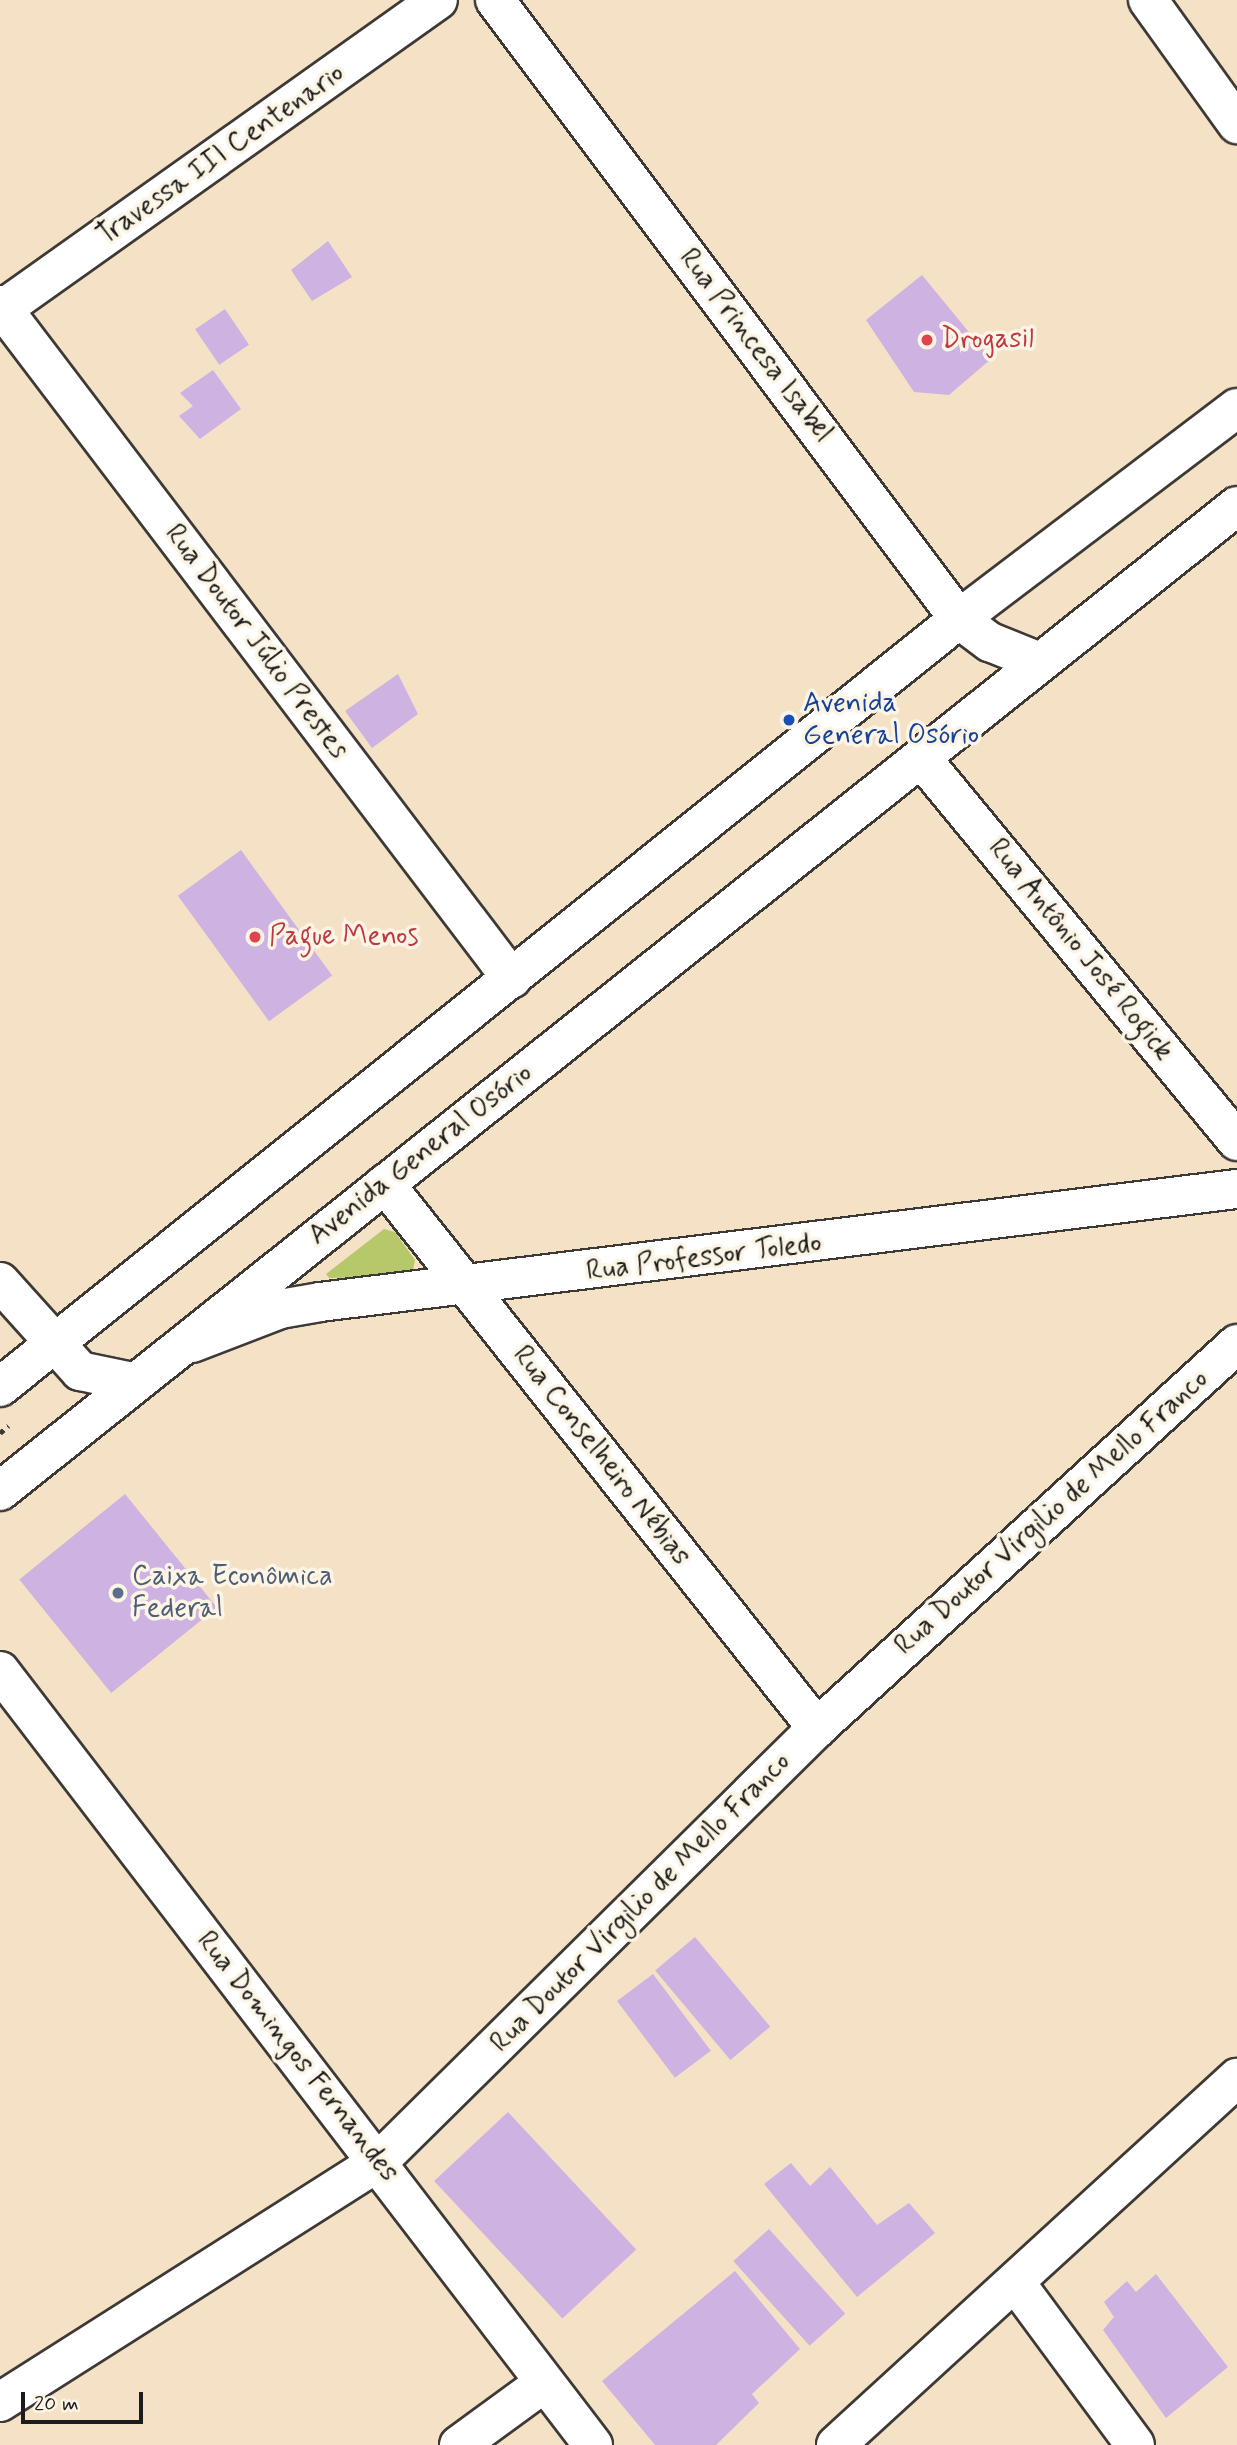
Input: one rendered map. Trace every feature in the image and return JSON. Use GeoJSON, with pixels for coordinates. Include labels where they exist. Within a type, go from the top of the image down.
{"type":"FeatureCollection","features":[{"type":"Feature","properties":{"kind":"street","name":"Travessa III Centenario"},"geometry":{"type":"LineString","coordinates":[[1,309],[438,0]]}},
{"type":"Feature","properties":{"kind":"street","name":"Rua Princesa Isabel"},"geometry":{"type":"LineString","coordinates":[[495,0],[959,619],[990,642],[1040,662]]}},
{"type":"Feature","properties":{"kind":"street"},"geometry":{"type":"LineString","coordinates":[[1148,0],[1237,124]]}},
{"type":"Feature","properties":{"kind":"street","name":"Rua Doutor Júlio Prestes"},"geometry":{"type":"LineString","coordinates":[[1,309],[512,979]]}},
{"type":"Feature","properties":{"kind":"street"},"geometry":{"type":"LineString","coordinates":[[0,1387],[959,619],[1237,408]]}},
{"type":"Feature","properties":{"kind":"street","name":"Avenida General Osório"},"geometry":{"type":"LineString","coordinates":[[0,1491],[132,1382],[922,759],[1237,506]]}},
{"type":"Feature","properties":{"kind":"street","name":"Rua Antônio José Rogick"},"geometry":{"type":"LineString","coordinates":[[922,759],[1237,1141]]}},
{"type":"Feature","properties":{"kind":"street","name":"Rua Conselheiro Nébias"},"geometry":{"type":"LineString","coordinates":[[385,1184],[817,1728]]}},
{"type":"Feature","properties":{"kind":"street","name":"Rua Professor Toledo"},"geometry":{"type":"LineString","coordinates":[[177,1349],[280,1309],[467,1288],[1237,1189]]}},
{"type":"Feature","properties":{"kind":"street"},"geometry":{"type":"LineString","coordinates":[[0,1282],[53,1345],[94,1377],[132,1382]]}},
{"type":"Feature","properties":{"kind":"street","name":"Rua Doutor Virgilio de Mello Franco"},"geometry":{"type":"LineString","coordinates":[[0,2402],[378,2162],[817,1728],[1237,1344]]}},
{"type":"Feature","properties":{"kind":"street","name":"Rua Domingos Fernandes"},"geometry":{"type":"LineString","coordinates":[[0,1671],[593,2445]]}},
{"type":"Feature","properties":{"kind":"street"},"geometry":{"type":"LineString","coordinates":[[836,2445],[1237,2078]]}},
{"type":"Feature","properties":{"kind":"street"},"geometry":{"type":"LineString","coordinates":[[1015,2282],[1135,2445]]}},
{"type":"Feature","properties":{"kind":"street"},"geometry":{"type":"LineString","coordinates":[[459,2445],[544,2383]]}},
{"type":"Feature","properties":{"kind":"green space"},"geometry":{"type":"Polygon","coordinates":[[[384,1229],[395,1232],[415,1260],[412,1276],[329,1278],[326,1274],[384,1229]]]}},
{"type":"Feature","properties":{"kind":"building"},"geometry":{"type":"Polygon","coordinates":[[[328,241],[352,277],[312,301],[291,270],[328,241]]]}},
{"type":"Feature","properties":{"kind":"building","name":"Drogasil"},"geometry":{"type":"Polygon","coordinates":[[[922,275],[991,359],[949,395],[914,392],[866,320],[922,275]]]}},
{"type":"Feature","properties":{"kind":"building"},"geometry":{"type":"Polygon","coordinates":[[[225,309],[249,345],[219,365],[195,329],[225,309]]]}},
{"type":"Feature","properties":{"kind":"building"},"geometry":{"type":"Polygon","coordinates":[[[213,370],[241,409],[200,439],[179,416],[193,406],[180,393],[213,370]]]}},
{"type":"Feature","properties":{"kind":"building"},"geometry":{"type":"Polygon","coordinates":[[[398,674],[418,714],[372,748],[345,711],[398,674]]]}},
{"type":"Feature","properties":{"kind":"building","name":"Pague Menos"},"geometry":{"type":"Polygon","coordinates":[[[241,850],[332,975],[269,1021],[178,896],[241,850]]]}},
{"type":"Feature","properties":{"kind":"building","name":"Caixa Econômica Federal"},"geometry":{"type":"Polygon","coordinates":[[[125,1494],[217,1607],[111,1693],[19,1580],[125,1494]]]}},
{"type":"Feature","properties":{"kind":"building"},"geometry":{"type":"Polygon","coordinates":[[[695,1937],[770,2027],[730,2060],[655,1970],[695,1937]]]}},
{"type":"Feature","properties":{"kind":"building"},"geometry":{"type":"Polygon","coordinates":[[[653,1974],[711,2051],[675,2078],[617,2001],[653,1974]]]}},
{"type":"Feature","properties":{"kind":"building"},"geometry":{"type":"Polygon","coordinates":[[[508,2112],[636,2249],[562,2318],[434,2181],[508,2112]]]}},
{"type":"Feature","properties":{"kind":"building"},"geometry":{"type":"Polygon","coordinates":[[[791,2163],[810,2186],[830,2167],[877,2225],[909,2203],[935,2233],[857,2297],[764,2184],[791,2163]]]}},
{"type":"Feature","properties":{"kind":"building"},"geometry":{"type":"Polygon","coordinates":[[[769,2229],[845,2314],[810,2346],[733,2261],[769,2229]]]}},
{"type":"Feature","properties":{"kind":"building"},"geometry":{"type":"Polygon","coordinates":[[[735,2271],[800,2349],[752,2394],[759,2403],[716,2445],[655,2445],[602,2381],[735,2271]]]}},
{"type":"Feature","properties":{"kind":"building"},"geometry":{"type":"Polygon","coordinates":[[[1156,2274],[1228,2367],[1166,2418],[1103,2330],[1114,2317],[1104,2302],[1127,2281],[1136,2292],[1156,2274]]]}},
{"type":"Feature","properties":{"kind":"place","name":"Drogasil"},"geometry":{"type":"Point","coordinates":[927,340]}},
{"type":"Feature","properties":{"kind":"place","name":"Avenida General Osório"},"geometry":{"type":"Point","coordinates":[789,720]}},
{"type":"Feature","properties":{"kind":"place","name":"Pague Menos"},"geometry":{"type":"Point","coordinates":[255,937]}},
{"type":"Feature","properties":{"kind":"place","name":"Caixa Econômica Federal"},"geometry":{"type":"Point","coordinates":[118,1593]}}]}
